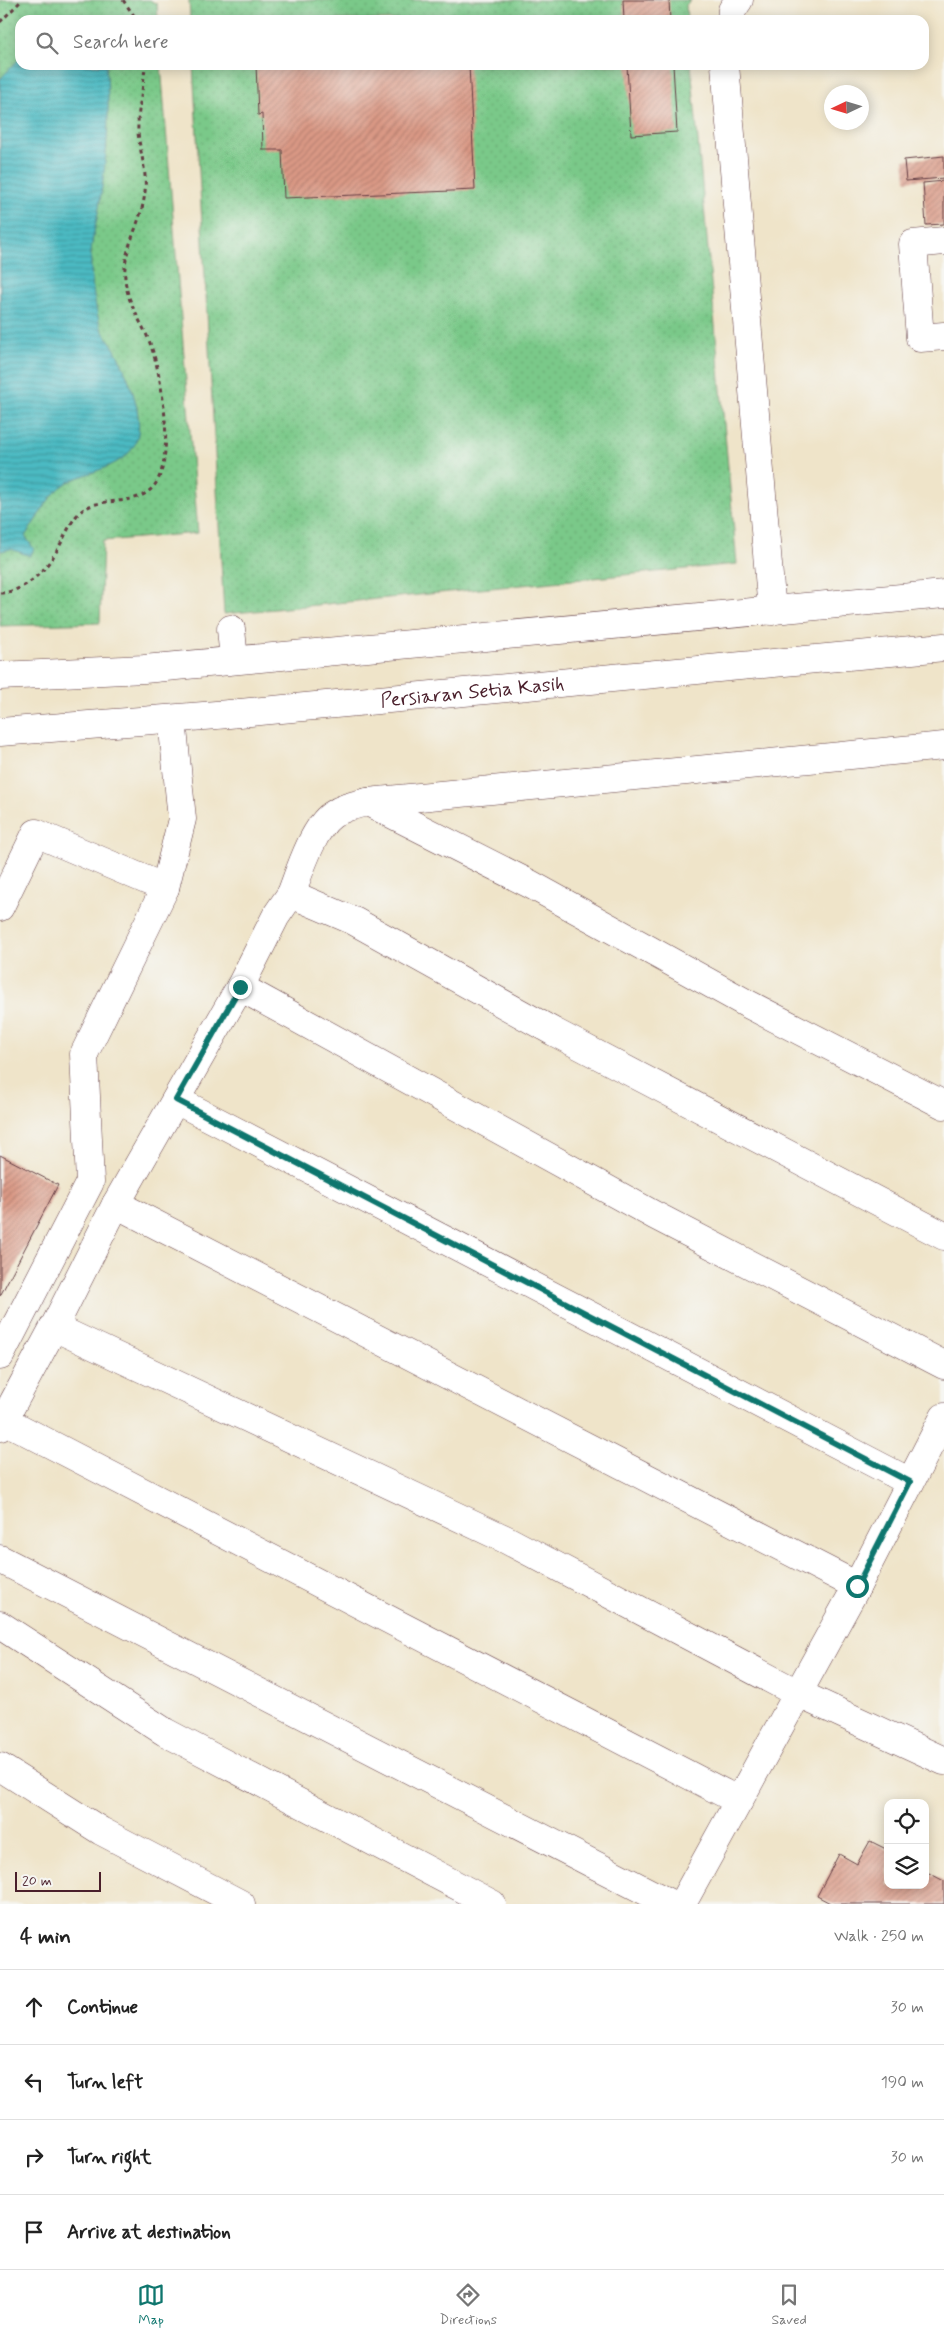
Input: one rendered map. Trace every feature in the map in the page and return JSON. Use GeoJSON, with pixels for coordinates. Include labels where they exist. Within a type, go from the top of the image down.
{"type":"FeatureCollection","features":[{"type":"Feature","properties":{"kind":"street"},"geometry":{"type":"LineString","coordinates":[[732,15],[732,10],[739,0]]}},
{"type":"Feature","properties":{"kind":"street"},"geometry":{"type":"LineString","coordinates":[[726,70],[772,611]]}},
{"type":"Feature","properties":{"kind":"street"},"geometry":{"type":"LineString","coordinates":[[944,241],[913,244],[920,338],[944,336]]}},
{"type":"Feature","properties":{"kind":"street"},"geometry":{"type":"LineString","coordinates":[[0,676],[144,669],[944,594]]}},
{"type":"Feature","properties":{"kind":"street"},"geometry":{"type":"LineString","coordinates":[[231,629],[234,660]]}},
{"type":"Feature","properties":{"kind":"street","name":"Persiaran Setia Kasih"},"geometry":{"type":"LineString","coordinates":[[0,732],[172,719],[944,647]]}},
{"type":"Feature","properties":{"kind":"street"},"geometry":{"type":"LineString","coordinates":[[0,1356],[90,1182],[84,1054],[165,888],[182,819],[172,719]]}},
{"type":"Feature","properties":{"kind":"street"},"geometry":{"type":"LineString","coordinates":[[739,1801],[2,1424],[54,1327],[116,1204],[240,987],[276,916],[291,894],[318,832],[330,816],[348,806],[368,802],[944,746]]}},
{"type":"Feature","properties":{"kind":"street"},"geometry":{"type":"LineString","coordinates":[[368,802],[530,884],[744,1002],[944,1105]]}},
{"type":"Feature","properties":{"kind":"street"},"geometry":{"type":"LineString","coordinates":[[0,907],[36,833],[165,888]]}},
{"type":"Feature","properties":{"kind":"street"},"geometry":{"type":"LineString","coordinates":[[291,894],[354,921],[554,1032],[944,1236]]}},
{"type":"Feature","properties":{"kind":"street"},"geometry":{"type":"LineString","coordinates":[[240,987],[654,1215],[944,1365]]}},
{"type":"Feature","properties":{"kind":"street"},"geometry":{"type":"LineString","coordinates":[[176,1100],[910,1482]]}},
{"type":"Feature","properties":{"kind":"street"},"geometry":{"type":"LineString","coordinates":[[116,1204],[857,1586]]}},
{"type":"Feature","properties":{"kind":"street"},"geometry":{"type":"LineString","coordinates":[[54,1327],[505,1539],[798,1693],[944,1761]]}},
{"type":"Feature","properties":{"kind":"street"},"geometry":{"type":"LineString","coordinates":[[682,1904],[857,1586],[944,1417]]}},
{"type":"Feature","properties":{"kind":"street"},"geometry":{"type":"LineString","coordinates":[[0,1559],[671,1904]]}},
{"type":"Feature","properties":{"kind":"street"},"geometry":{"type":"LineString","coordinates":[[0,1625],[165,1732],[492,1904]]}},
{"type":"Feature","properties":{"kind":"street"},"geometry":{"type":"LineString","coordinates":[[0,1767],[101,1831],[241,1904]]}},
{"type":"Feature","properties":{"kind":"path"},"geometry":{"type":"LineString","coordinates":[[0,22],[22,0]]}},
{"type":"Feature","properties":{"kind":"path"},"geometry":{"type":"LineString","coordinates":[[123,0],[134,15]]}},
{"type":"Feature","properties":{"kind":"path"},"geometry":{"type":"LineString","coordinates":[[0,593],[12,593],[28,584],[45,568],[78,514],[95,503],[123,501],[140,496],[154,485],[161,468],[165,427],[159,371],[150,344],[128,294],[123,266],[144,194],[146,176],[138,134],[138,112],[144,70]]}},
{"type":"Feature","properties":{"kind":"green space"},"geometry":{"type":"Polygon","coordinates":[[[0,0],[150,0],[157,4],[158,15],[15,15],[15,70],[161,70],[198,533],[103,541],[100,623],[0,626],[0,0]]]}},
{"type":"Feature","properties":{"kind":"green space"},"geometry":{"type":"Polygon","coordinates":[[[189,0],[691,0],[686,5],[687,15],[190,15],[189,0]]]}},
{"type":"Feature","properties":{"kind":"green space"},"geometry":{"type":"Polygon","coordinates":[[[193,70],[691,70],[737,564],[224,614],[193,70]]]}},
{"type":"Feature","properties":{"kind":"water"},"geometry":{"type":"Polygon","coordinates":[[[15,63],[15,70],[106,70],[108,133],[92,247],[92,279],[100,325],[113,346],[130,383],[139,422],[135,444],[122,459],[67,483],[49,500],[25,536],[34,549],[30,556],[11,549],[0,551],[0,79],[15,63]]]}},
{"type":"Feature","properties":{"kind":"building"},"geometry":{"type":"Polygon","coordinates":[[[623,0],[669,0],[670,15],[624,15],[623,0]]]}},
{"type":"Feature","properties":{"kind":"building"},"geometry":{"type":"Polygon","coordinates":[[[256,70],[469,70],[475,190],[284,198],[282,150],[263,150],[262,114],[258,115],[256,70]]]}},
{"type":"Feature","properties":{"kind":"building"},"geometry":{"type":"Polygon","coordinates":[[[627,70],[673,70],[677,132],[631,135],[627,70]]]}},
{"type":"Feature","properties":{"kind":"building"},"geometry":{"type":"Polygon","coordinates":[[[944,156],[944,178],[906,181],[904,160],[944,156]]]}},
{"type":"Feature","properties":{"kind":"building"},"geometry":{"type":"Polygon","coordinates":[[[944,181],[944,224],[926,225],[923,183],[944,181]]]}},
{"type":"Feature","properties":{"kind":"building"},"geometry":{"type":"Polygon","coordinates":[[[0,1155],[58,1185],[0,1296],[0,1155]]]}},
{"type":"Feature","properties":{"kind":"building"},"geometry":{"type":"Polygon","coordinates":[[[870,1841],[884,1848],[884,1889],[929,1889],[929,1873],[944,1881],[944,1904],[832,1904],[817,1896],[839,1854],[857,1864],[870,1841]]]}},
{"type":"Feature","properties":{"kind":"route"},"geometry":{"type":"LineString","coordinates":[[240,987],[176,1100],[910,1482],[857,1586]]}}]}
